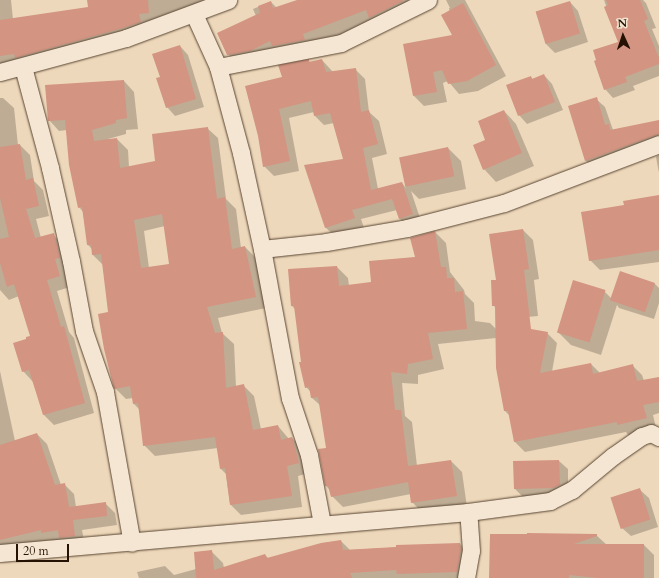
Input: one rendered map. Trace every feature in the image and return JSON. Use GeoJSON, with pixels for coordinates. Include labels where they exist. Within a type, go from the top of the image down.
{"type":"FeatureCollection","features":[{"type":"Feature","properties":{"kind":"street"},"geometry":{"type":"LineString","coordinates":[[0,72],[126,38],[194,14],[228,0]]}},
{"type":"Feature","properties":{"kind":"street"},"geometry":{"type":"LineString","coordinates":[[218,67],[341,43],[428,0]]}},
{"type":"Feature","properties":{"kind":"street"},"geometry":{"type":"LineString","coordinates":[[194,14],[218,67],[241,153],[262,249],[290,398],[309,455],[322,524]]}},
{"type":"Feature","properties":{"kind":"street"},"geometry":{"type":"LineString","coordinates":[[23,67],[50,168],[71,261],[84,330],[105,392],[132,543]]}},
{"type":"Feature","properties":{"kind":"street"},"geometry":{"type":"LineString","coordinates":[[262,249],[326,242],[407,228],[504,203],[659,144]]}},
{"type":"Feature","properties":{"kind":"street"},"geometry":{"type":"LineString","coordinates":[[0,553],[132,543],[322,524],[468,512],[550,500],[572,490],[613,456],[642,436],[652,434],[659,437]]}},
{"type":"Feature","properties":{"kind":"street"},"geometry":{"type":"LineString","coordinates":[[466,578],[471,550],[468,512]]}},
{"type":"Feature","properties":{"kind":"building"},"geometry":{"type":"Polygon","coordinates":[[[87,0],[148,0],[149,13],[139,14],[141,22],[123,28],[15,58],[14,54],[0,56],[0,20],[88,7],[87,0]]]}},
{"type":"Feature","properties":{"kind":"building"},"geometry":{"type":"Polygon","coordinates":[[[297,0],[403,1],[369,18],[366,10],[303,34],[305,40],[272,46],[270,41],[250,51],[227,55],[217,33],[260,13],[258,6],[271,1],[273,8],[297,0]]]}},
{"type":"Feature","properties":{"kind":"building"},"geometry":{"type":"Polygon","coordinates":[[[606,0],[640,0],[648,19],[644,21],[659,58],[659,64],[625,77],[627,82],[604,90],[594,61],[596,60],[593,50],[618,42],[604,7],[608,5],[606,0]]]}},
{"type":"Feature","properties":{"kind":"building"},"geometry":{"type":"Polygon","coordinates":[[[570,1],[580,34],[546,44],[536,12],[570,1]]]}},
{"type":"Feature","properties":{"kind":"building"},"geometry":{"type":"Polygon","coordinates":[[[463,3],[496,65],[467,81],[448,84],[442,70],[433,72],[437,92],[413,96],[403,44],[452,35],[441,15],[463,3]]]}},
{"type":"Feature","properties":{"kind":"building"},"geometry":{"type":"Polygon","coordinates":[[[180,45],[196,99],[166,108],[156,78],[160,77],[152,54],[180,45]]]}},
{"type":"Feature","properties":{"kind":"building"},"geometry":{"type":"Polygon","coordinates":[[[309,59],[309,62],[322,59],[326,72],[356,68],[361,112],[369,110],[378,144],[363,148],[371,190],[402,182],[413,214],[399,219],[392,199],[352,210],[355,218],[325,228],[304,165],[343,159],[330,113],[314,116],[311,101],[279,109],[290,161],[263,167],[258,136],[245,86],[282,77],[278,65],[309,59]]]}},
{"type":"Feature","properties":{"kind":"building"},"geometry":{"type":"Polygon","coordinates":[[[544,74],[555,102],[518,116],[506,85],[531,76],[532,79],[544,74]]]}},
{"type":"Feature","properties":{"kind":"building"},"geometry":{"type":"Polygon","coordinates":[[[124,80],[127,118],[116,120],[116,123],[92,130],[94,141],[117,138],[120,168],[155,161],[152,134],[208,127],[217,199],[225,197],[232,249],[245,246],[256,297],[207,307],[215,333],[223,332],[226,388],[244,384],[253,430],[278,425],[281,440],[292,437],[299,463],[287,466],[292,496],[230,505],[225,468],[220,469],[215,437],[143,446],[138,403],[133,404],[130,386],[114,389],[104,349],[98,314],[108,312],[101,254],[92,255],[91,245],[87,245],[82,207],[78,208],[69,165],[65,120],[48,121],[45,85],[124,80]],[[162,214],[134,220],[141,268],[169,264],[162,214]]]}},
{"type":"Feature","properties":{"kind":"building"},"geometry":{"type":"Polygon","coordinates":[[[597,97],[605,125],[609,124],[610,130],[659,120],[659,134],[585,161],[568,106],[597,97]]]}},
{"type":"Feature","properties":{"kind":"building"},"geometry":{"type":"Polygon","coordinates":[[[504,110],[522,153],[483,170],[473,145],[485,140],[478,121],[504,110]]]}},
{"type":"Feature","properties":{"kind":"building"},"geometry":{"type":"Polygon","coordinates":[[[20,144],[26,180],[33,178],[39,206],[26,209],[35,238],[54,233],[60,258],[55,259],[60,276],[47,280],[61,327],[64,326],[85,403],[43,415],[29,370],[22,372],[13,343],[26,339],[26,337],[30,336],[14,284],[7,287],[0,263],[0,239],[9,237],[0,198],[0,147],[20,144]]]}},
{"type":"Feature","properties":{"kind":"building"},"geometry":{"type":"Polygon","coordinates":[[[448,147],[454,176],[405,187],[399,157],[448,147]]]}},
{"type":"Feature","properties":{"kind":"building"},"geometry":{"type":"Polygon","coordinates":[[[659,195],[659,250],[589,261],[581,212],[624,205],[623,201],[659,195]]]}},
{"type":"Feature","properties":{"kind":"building"},"geometry":{"type":"Polygon","coordinates":[[[523,229],[529,269],[524,270],[531,329],[548,332],[540,373],[591,363],[593,374],[633,364],[637,381],[659,377],[659,402],[643,405],[647,418],[617,425],[617,422],[514,442],[508,411],[504,411],[496,368],[495,306],[492,306],[491,280],[496,280],[489,234],[523,229]]]}},
{"type":"Feature","properties":{"kind":"building"},"geometry":{"type":"Polygon","coordinates":[[[435,231],[441,267],[446,267],[447,278],[454,278],[455,292],[463,291],[467,329],[428,333],[433,359],[408,364],[407,374],[391,372],[395,410],[401,410],[408,466],[451,460],[457,496],[411,503],[408,482],[331,497],[328,486],[325,486],[318,449],[326,448],[318,397],[311,398],[309,387],[305,388],[299,362],[301,362],[294,306],[291,306],[288,269],[337,266],[339,286],[371,282],[369,261],[415,257],[410,238],[435,231]]]}},
{"type":"Feature","properties":{"kind":"building"},"geometry":{"type":"Polygon","coordinates":[[[620,271],[655,283],[645,312],[610,300],[620,271]]]}},
{"type":"Feature","properties":{"kind":"building"},"geometry":{"type":"Polygon","coordinates":[[[573,280],[606,290],[589,343],[557,333],[573,280]]]}},
{"type":"Feature","properties":{"kind":"building"},"geometry":{"type":"Polygon","coordinates":[[[37,433],[55,485],[65,483],[69,507],[106,502],[107,516],[73,520],[75,536],[59,538],[58,530],[41,533],[41,530],[0,540],[0,445],[37,433]]]}},
{"type":"Feature","properties":{"kind":"building"},"geometry":{"type":"Polygon","coordinates":[[[559,460],[560,485],[553,488],[514,489],[513,461],[559,460]]]}},
{"type":"Feature","properties":{"kind":"building"},"geometry":{"type":"Polygon","coordinates":[[[640,488],[650,519],[621,529],[611,498],[640,488]]]}},
{"type":"Feature","properties":{"kind":"building"},"geometry":{"type":"Polygon","coordinates":[[[490,534],[597,534],[597,536],[574,544],[644,544],[644,578],[598,578],[569,575],[569,578],[489,578],[490,534]]]}},
{"type":"Feature","properties":{"kind":"building"},"geometry":{"type":"Polygon","coordinates":[[[341,540],[343,550],[396,547],[396,545],[460,543],[461,550],[457,572],[397,574],[396,570],[350,573],[352,578],[196,578],[194,552],[212,550],[214,570],[265,554],[267,558],[321,543],[341,540]]]}}]}
